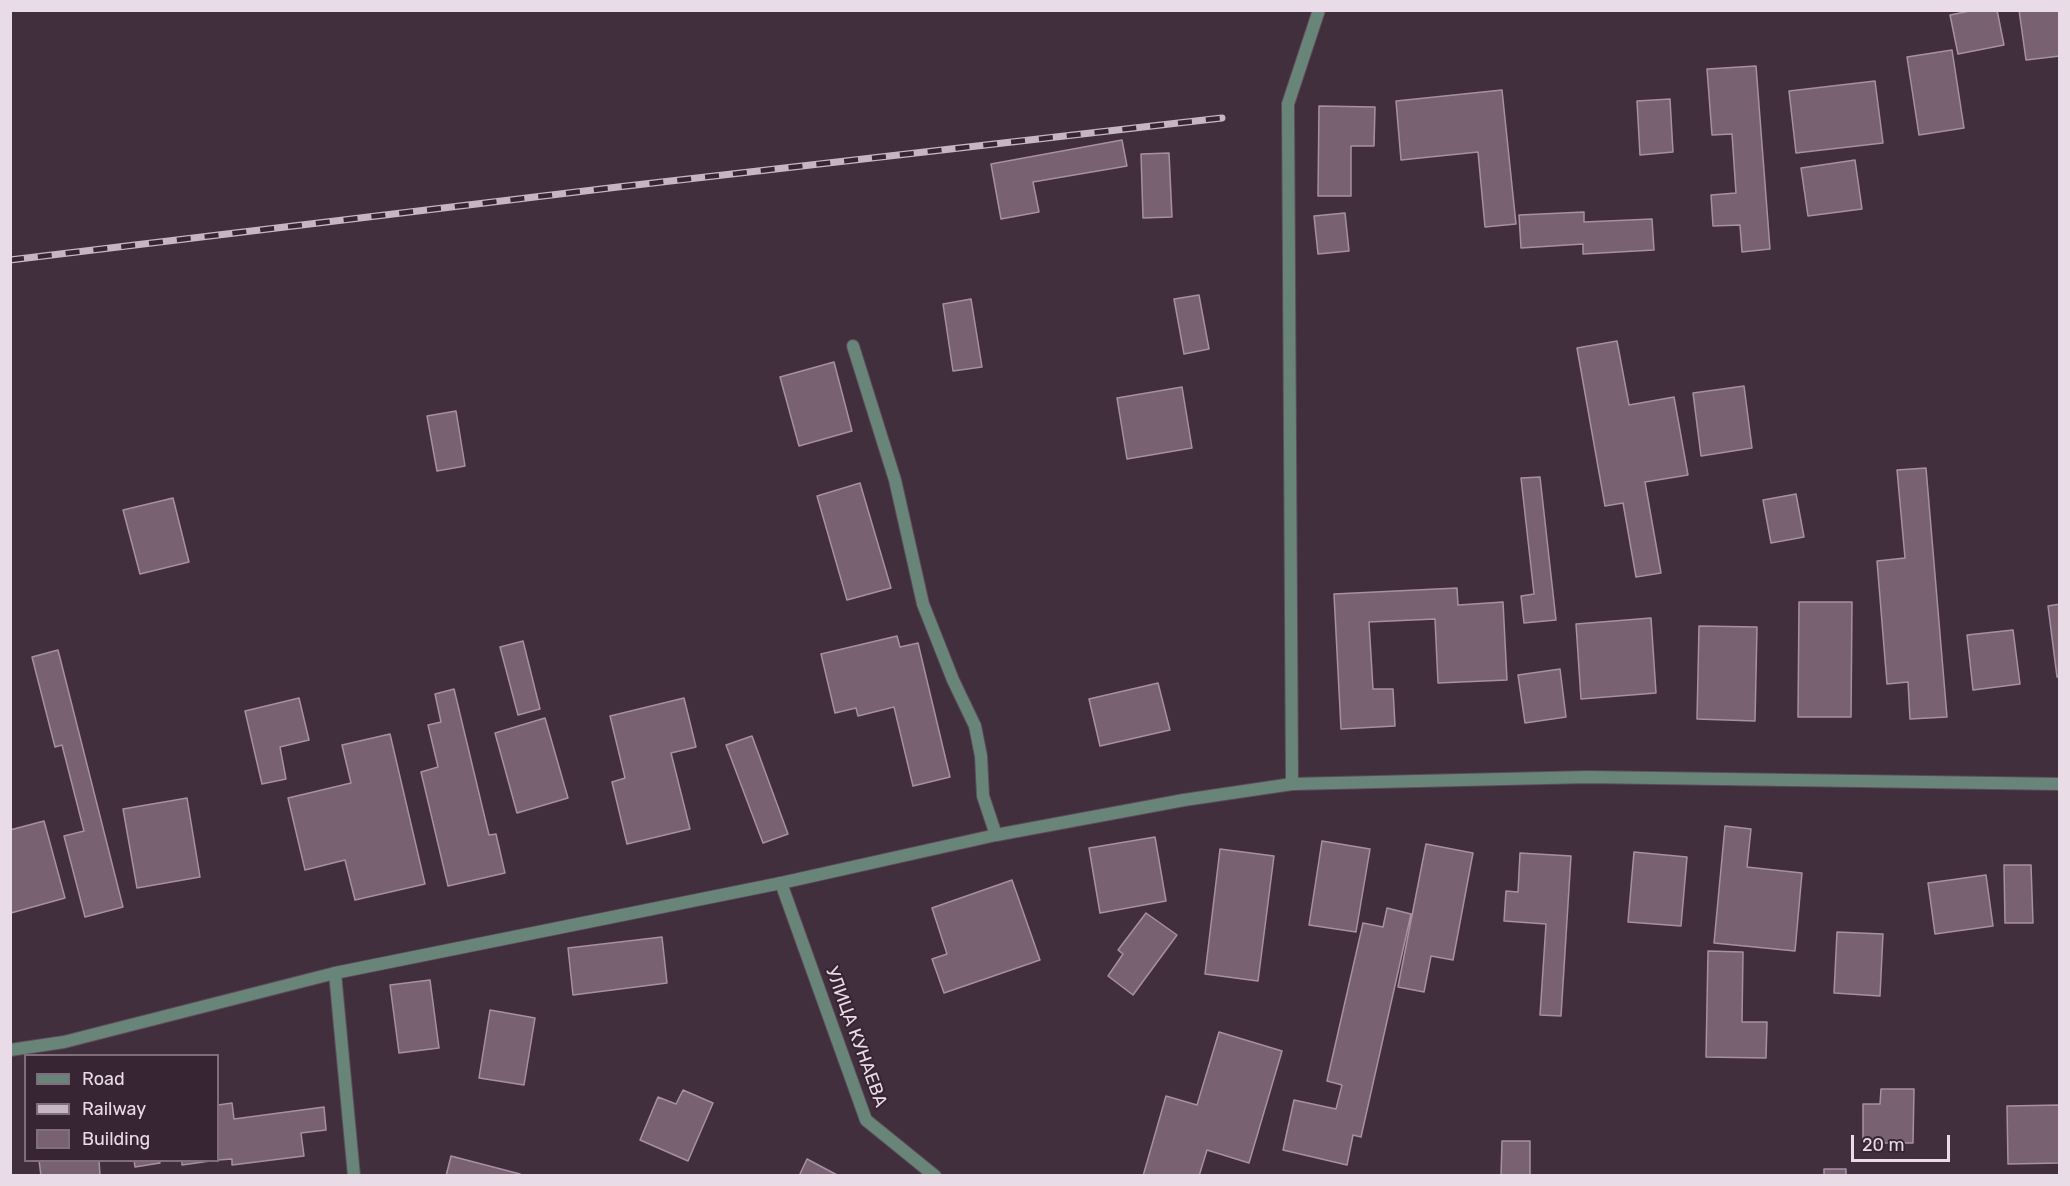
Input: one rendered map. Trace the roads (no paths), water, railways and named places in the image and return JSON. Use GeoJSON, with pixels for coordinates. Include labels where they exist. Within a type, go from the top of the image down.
{"type":"FeatureCollection","features":[{"type":"Feature","properties":{"kind":"street"},"geometry":{"type":"LineString","coordinates":[[1292,784],[1287,104],[1319,10]]}},
{"type":"Feature","properties":{"kind":"street"},"geometry":{"type":"LineString","coordinates":[[853,346],[895,480],[923,604],[953,680],[975,726],[981,756],[983,796],[996,835]]}},
{"type":"Feature","properties":{"kind":"street"},"geometry":{"type":"LineString","coordinates":[[10,1050],[64,1042],[335,973],[781,883],[996,835],[1184,800],[1292,784],[1588,777],[2060,784]]}},
{"type":"Feature","properties":{"kind":"street","name":"УЛИЦА КУНАЕВА"},"geometry":{"type":"LineString","coordinates":[[781,883],[866,1120],[935,1176]]}},
{"type":"Feature","properties":{"kind":"street"},"geometry":{"type":"LineString","coordinates":[[335,973],[354,1176]]}},
{"type":"Feature","properties":{"kind":"railway"},"geometry":{"type":"LineString","coordinates":[[10,260],[1222,118]]}}]}
